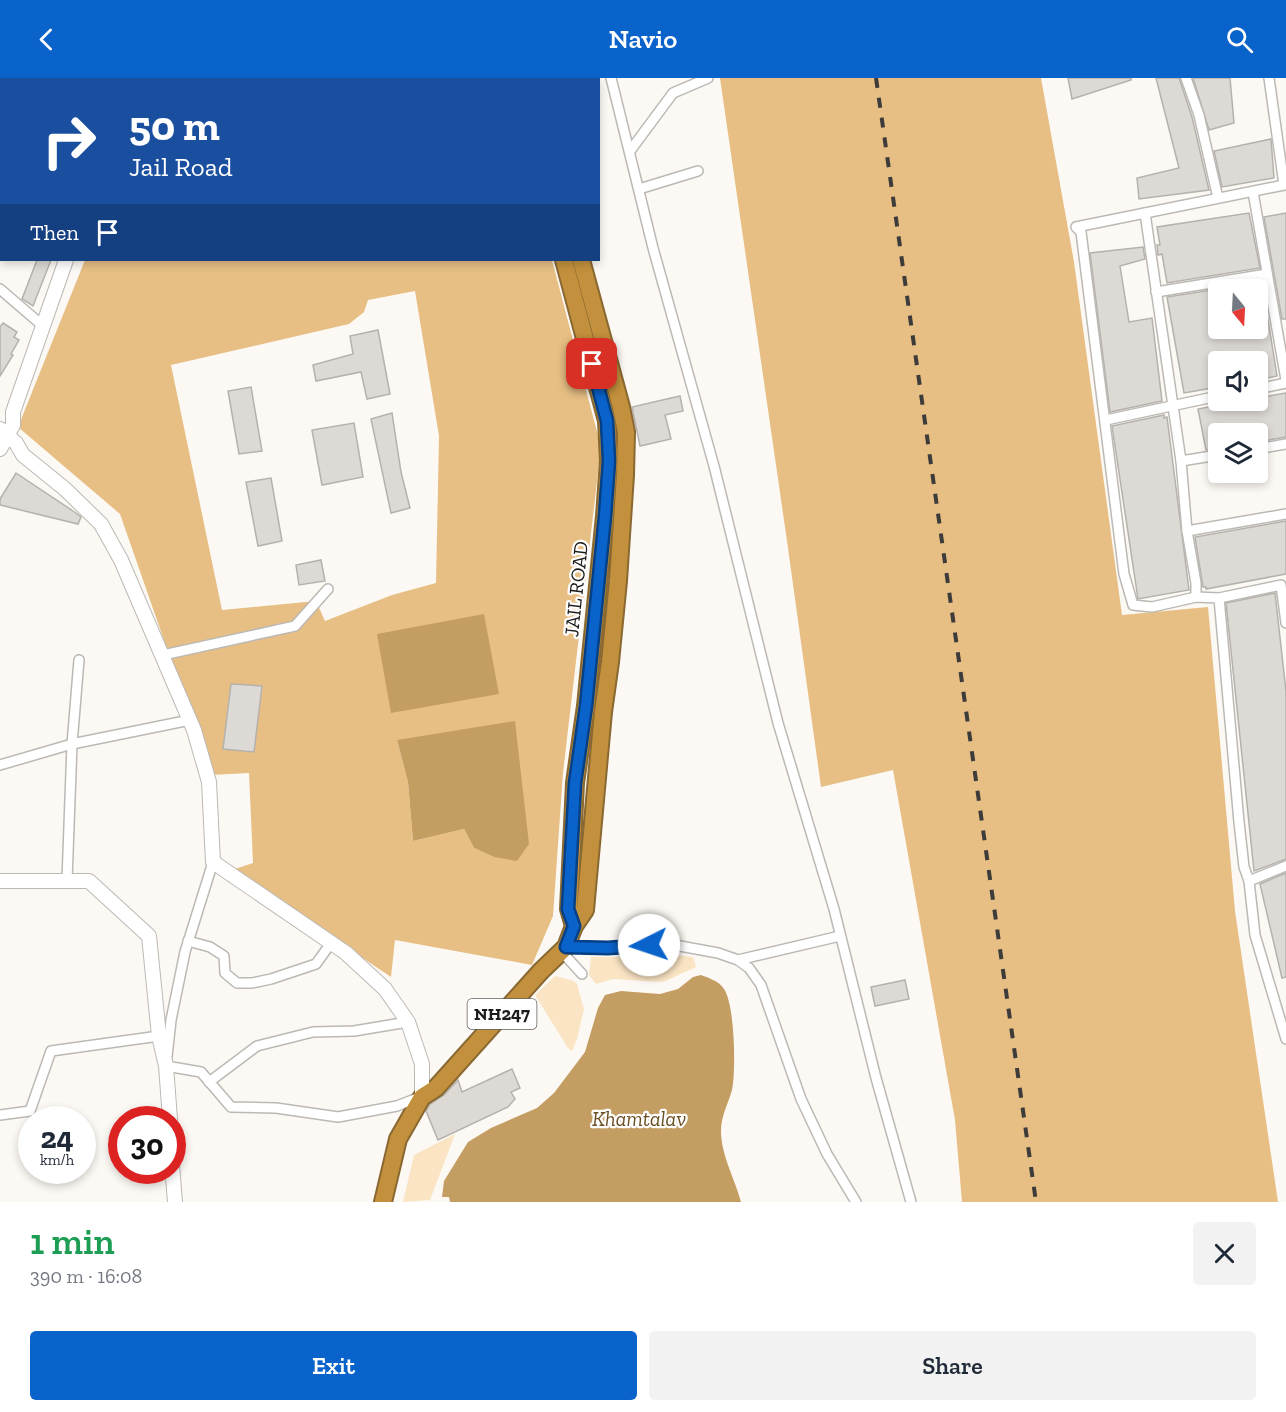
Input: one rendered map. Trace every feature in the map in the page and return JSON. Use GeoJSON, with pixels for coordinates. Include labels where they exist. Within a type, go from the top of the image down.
{"type":"FeatureCollection","features":[{"type":"Feature","properties":{"kind":"highway","name":"JAIL ROAD"},"geometry":{"type":"LineString","coordinates":[[564,261],[607,421],[609,461],[586,706],[575,783],[568,909],[574,926]]}},
{"type":"Feature","properties":{"kind":"highway","name":"JAIL ROAD"},"geometry":{"type":"LineString","coordinates":[[422,1097],[436,1089],[541,970],[564,949],[574,926],[585,910],[603,712],[618,581],[626,432],[581,261]]}},
{"type":"Feature","properties":{"kind":"highway","name":"NH247"},"geometry":{"type":"LineString","coordinates":[[383,1202],[398,1140],[422,1097]]}},
{"type":"Feature","properties":{"kind":"main road"},"geometry":{"type":"LineString","coordinates":[[23,455],[0,450],[4,432],[13,425],[13,412],[66,261]]}},
{"type":"Feature","properties":{"kind":"main road"},"geometry":{"type":"LineString","coordinates":[[0,421],[13,412]]}},
{"type":"Feature","properties":{"kind":"main road"},"geometry":{"type":"LineString","coordinates":[[4,432],[16,443],[23,455],[65,489],[101,524],[121,560],[190,720],[209,782],[213,862],[346,953],[385,989],[408,1022],[422,1064],[422,1097]]}},
{"type":"Feature","properties":{"kind":"main road"},"geometry":{"type":"LineString","coordinates":[[0,881],[89,881],[149,936],[169,1106]]}},
{"type":"Feature","properties":{"kind":"main road"},"geometry":{"type":"LineString","coordinates":[[174,1184],[175,1202]]}},
{"type":"Feature","properties":{"kind":"street"},"geometry":{"type":"LineString","coordinates":[[611,78],[714,466],[778,723],[840,936],[911,1202]]}},
{"type":"Feature","properties":{"kind":"street"},"geometry":{"type":"LineString","coordinates":[[630,151],[674,93],[708,78]]}},
{"type":"Feature","properties":{"kind":"street"},"geometry":{"type":"LineString","coordinates":[[1186,78],[1198,115],[1218,198]]}},
{"type":"Feature","properties":{"kind":"street"},"geometry":{"type":"LineString","coordinates":[[1269,78],[1281,125],[1284,185],[1076,227],[1081,232],[1124,574],[1133,605],[1152,607],[1196,597],[1219,598],[1284,585],[1286,623]]}},
{"type":"Feature","properties":{"kind":"street"},"geometry":{"type":"LineString","coordinates":[[639,189],[698,171]]}},
{"type":"Feature","properties":{"kind":"street"},"geometry":{"type":"LineString","coordinates":[[1253,192],[1286,381],[1268,386]]}},
{"type":"Feature","properties":{"kind":"street"},"geometry":{"type":"LineString","coordinates":[[1145,213],[1180,461],[1196,597]]}},
{"type":"Feature","properties":{"kind":"street"},"geometry":{"type":"LineString","coordinates":[[1156,292],[1267,274]]}},
{"type":"Feature","properties":{"kind":"street"},"geometry":{"type":"LineString","coordinates":[[0,289],[43,326]]}},
{"type":"Feature","properties":{"kind":"street"},"geometry":{"type":"LineString","coordinates":[[1106,420],[1208,398]]}},
{"type":"Feature","properties":{"kind":"street"},"geometry":{"type":"LineString","coordinates":[[1268,447],[1286,444]]}},
{"type":"Feature","properties":{"kind":"street"},"geometry":{"type":"LineString","coordinates":[[1180,461],[1208,457]]}},
{"type":"Feature","properties":{"kind":"street"},"geometry":{"type":"LineString","coordinates":[[1187,531],[1286,514]]}},
{"type":"Feature","properties":{"kind":"street"},"geometry":{"type":"LineString","coordinates":[[163,655],[295,626],[328,589]]}},
{"type":"Feature","properties":{"kind":"street"},"geometry":{"type":"LineString","coordinates":[[1219,598],[1244,867],[1249,881],[1256,935],[1286,1039]]}},
{"type":"Feature","properties":{"kind":"street"},"geometry":{"type":"LineString","coordinates":[[67,881],[72,744],[80,660]]}},
{"type":"Feature","properties":{"kind":"street"},"geometry":{"type":"LineString","coordinates":[[0,765],[72,744],[190,720]]}},
{"type":"Feature","properties":{"kind":"street"},"geometry":{"type":"LineString","coordinates":[[213,862],[188,941],[171,1020],[166,1066],[201,1072],[231,1107],[276,1108],[338,1117],[397,1106],[422,1097]]}},
{"type":"Feature","properties":{"kind":"street"},"geometry":{"type":"LineString","coordinates":[[1249,881],[1286,866]]}},
{"type":"Feature","properties":{"kind":"street"},"geometry":{"type":"LineString","coordinates":[[738,960],[840,936]]}},
{"type":"Feature","properties":{"kind":"street"},"geometry":{"type":"LineString","coordinates":[[188,941],[210,947],[224,956],[225,974],[237,982],[252,983],[316,964],[331,943]]}},
{"type":"Feature","properties":{"kind":"street"},"geometry":{"type":"LineString","coordinates":[[564,949],[669,944],[718,953],[738,960],[749,968],[761,985],[801,1099],[827,1154],[856,1202]]}},
{"type":"Feature","properties":{"kind":"street"},"geometry":{"type":"LineString","coordinates":[[564,949],[582,974]]}},
{"type":"Feature","properties":{"kind":"street"},"geometry":{"type":"LineString","coordinates":[[209,1082],[257,1046],[313,1032],[354,1030],[408,1022]]}},
{"type":"Feature","properties":{"kind":"street"},"geometry":{"type":"LineString","coordinates":[[0,1115],[30,1111],[51,1051],[159,1036]]}},
{"type":"Feature","properties":{"kind":"shaded area"},"geometry":{"type":"Polygon","coordinates":[[[720,78],[1041,78],[1074,262],[1122,615],[1208,607],[1235,911],[1278,1202],[962,1202],[955,1120],[893,770],[821,787],[720,78]]]}},
{"type":"Feature","properties":{"kind":"shaded area"},"geometry":{"type":"Polygon","coordinates":[[[85,261],[552,261],[601,447],[563,773],[553,916],[532,965],[395,940],[391,977],[232,870],[253,863],[249,773],[211,775],[120,514],[18,427],[85,261]],[[415,291],[368,300],[364,312],[349,324],[171,365],[222,610],[316,601],[325,621],[392,595],[436,583],[439,436],[415,291]],[[397,740],[408,782],[413,841],[464,829],[474,848],[494,857],[397,740]]]}},
{"type":"Feature","properties":{"kind":"shaded area"},"geometry":{"type":"Polygon","coordinates":[[[660,953],[693,957],[696,967],[663,982],[613,979],[596,984],[589,975],[591,957],[623,957],[660,953]]]}},
{"type":"Feature","properties":{"kind":"shaded area"},"geometry":{"type":"Polygon","coordinates":[[[555,976],[577,984],[584,1009],[572,1051],[535,995],[555,976]]]}},
{"type":"Feature","properties":{"kind":"shaded area"},"geometry":{"type":"Polygon","coordinates":[[[455,1134],[430,1200],[403,1202],[414,1155],[455,1134]]]}},
{"type":"Feature","properties":{"kind":"water"},"geometry":{"type":"Polygon","coordinates":[[[484,614],[499,694],[391,713],[377,634],[484,614]]]}},
{"type":"Feature","properties":{"kind":"water"},"geometry":{"type":"Polygon","coordinates":[[[515,721],[529,844],[517,861],[494,857],[474,848],[464,829],[413,841],[408,782],[397,740],[515,721]]]}},
{"type":"Feature","properties":{"kind":"water","name":"Khamtalav"},"geometry":{"type":"Polygon","coordinates":[[[701,975],[722,986],[728,997],[734,1039],[733,1081],[721,1131],[726,1158],[741,1202],[450,1202],[449,1197],[442,1197],[444,1181],[468,1142],[491,1128],[537,1108],[554,1093],[585,1052],[598,1008],[605,995],[621,991],[660,994],[678,989],[693,977],[701,975]]]}},
{"type":"Feature","properties":{"kind":"building"},"geometry":{"type":"Polygon","coordinates":[[[1068,78],[1131,78],[1131,80],[1072,99],[1068,78]]]}},
{"type":"Feature","properties":{"kind":"building"},"geometry":{"type":"Polygon","coordinates":[[[1156,78],[1179,78],[1192,117],[1209,190],[1139,199],[1137,178],[1179,168],[1156,78]]]}},
{"type":"Feature","properties":{"kind":"building"},"geometry":{"type":"Polygon","coordinates":[[[1193,78],[1230,78],[1234,123],[1209,130],[1193,78]]]}},
{"type":"Feature","properties":{"kind":"building"},"geometry":{"type":"Polygon","coordinates":[[[1271,139],[1274,178],[1222,187],[1214,151],[1271,139]]]}},
{"type":"Feature","properties":{"kind":"building"},"geometry":{"type":"Polygon","coordinates":[[[1249,213],[1260,268],[1167,283],[1162,254],[1158,255],[1157,245],[1160,245],[1157,227],[1249,213]]]}},
{"type":"Feature","properties":{"kind":"building"},"geometry":{"type":"Polygon","coordinates":[[[1286,213],[1286,319],[1282,319],[1264,217],[1286,213]]]}},
{"type":"Feature","properties":{"kind":"building"},"geometry":{"type":"Polygon","coordinates":[[[1143,247],[1145,259],[1120,266],[1129,322],[1152,318],[1162,401],[1110,412],[1090,253],[1143,247]]]}},
{"type":"Feature","properties":{"kind":"building"},"geometry":{"type":"Polygon","coordinates":[[[37,261],[51,261],[33,306],[22,299],[37,261]]]}},
{"type":"Feature","properties":{"kind":"building"},"geometry":{"type":"Polygon","coordinates":[[[1208,291],[1208,339],[1268,339],[1268,320],[1277,376],[1268,378],[1268,351],[1208,351],[1208,389],[1184,393],[1167,297],[1208,291]]]}},
{"type":"Feature","properties":{"kind":"building"},"geometry":{"type":"Polygon","coordinates":[[[3,323],[17,332],[14,337],[19,340],[0,376],[0,327],[3,323]]]}},
{"type":"Feature","properties":{"kind":"building"},"geometry":{"type":"Polygon","coordinates":[[[378,330],[390,394],[367,399],[361,372],[316,381],[313,365],[353,354],[350,336],[378,330]]]}},
{"type":"Feature","properties":{"kind":"building"},"geometry":{"type":"Polygon","coordinates":[[[251,387],[262,451],[239,454],[228,391],[251,387]]]}},
{"type":"Feature","properties":{"kind":"building"},"geometry":{"type":"Polygon","coordinates":[[[1286,393],[1286,437],[1268,440],[1268,423],[1208,423],[1208,450],[1206,450],[1198,409],[1208,407],[1208,411],[1268,411],[1268,396],[1286,393]]]}},
{"type":"Feature","properties":{"kind":"building"},"geometry":{"type":"Polygon","coordinates":[[[680,396],[683,411],[665,415],[671,439],[640,446],[632,407],[680,396]]]}},
{"type":"Feature","properties":{"kind":"building"},"geometry":{"type":"Polygon","coordinates":[[[392,413],[401,472],[410,508],[391,513],[371,419],[392,413]]]}},
{"type":"Feature","properties":{"kind":"building"},"geometry":{"type":"Polygon","coordinates":[[[1164,415],[1164,418],[1167,417],[1189,590],[1138,599],[1112,426],[1164,415]]]}},
{"type":"Feature","properties":{"kind":"building"},"geometry":{"type":"Polygon","coordinates":[[[354,423],[363,477],[322,485],[312,430],[354,423]]]}},
{"type":"Feature","properties":{"kind":"building"},"geometry":{"type":"Polygon","coordinates":[[[16,473],[81,517],[78,524],[0,505],[0,499],[16,473]]]}},
{"type":"Feature","properties":{"kind":"building"},"geometry":{"type":"Polygon","coordinates":[[[271,478],[282,541],[258,546],[246,482],[271,478]]]}},
{"type":"Feature","properties":{"kind":"building"},"geometry":{"type":"Polygon","coordinates":[[[1286,521],[1286,574],[1206,589],[1203,587],[1195,537],[1286,521]]]}},
{"type":"Feature","properties":{"kind":"building"},"geometry":{"type":"Polygon","coordinates":[[[321,560],[325,581],[299,585],[296,565],[321,560]]]}},
{"type":"Feature","properties":{"kind":"building"},"geometry":{"type":"Polygon","coordinates":[[[1275,593],[1286,691],[1286,859],[1254,871],[1226,603],[1275,593]]]}},
{"type":"Feature","properties":{"kind":"building"},"geometry":{"type":"Polygon","coordinates":[[[231,684],[262,686],[254,752],[223,749],[231,684]]]}},
{"type":"Feature","properties":{"kind":"building"},"geometry":{"type":"Polygon","coordinates":[[[1286,873],[1286,977],[1282,978],[1260,884],[1286,873]]]}},
{"type":"Feature","properties":{"kind":"building"},"geometry":{"type":"Polygon","coordinates":[[[905,980],[909,999],[875,1006],[871,987],[905,980]]]}},
{"type":"Feature","properties":{"kind":"building"},"geometry":{"type":"Polygon","coordinates":[[[512,1069],[520,1088],[511,1092],[515,1099],[508,1107],[438,1140],[426,1111],[430,1104],[444,1095],[458,1080],[462,1092],[512,1069]]]}},
{"type":"Feature","properties":{"kind":"railway"},"geometry":{"type":"LineString","coordinates":[[876,78],[1036,1202]]}},
{"type":"Feature","properties":{"kind":"route"},"geometry":{"type":"LineString","coordinates":[[592,364],[607,421],[609,461],[586,706],[575,783],[568,909],[574,926],[566,947],[608,948],[649,945]]}}]}
